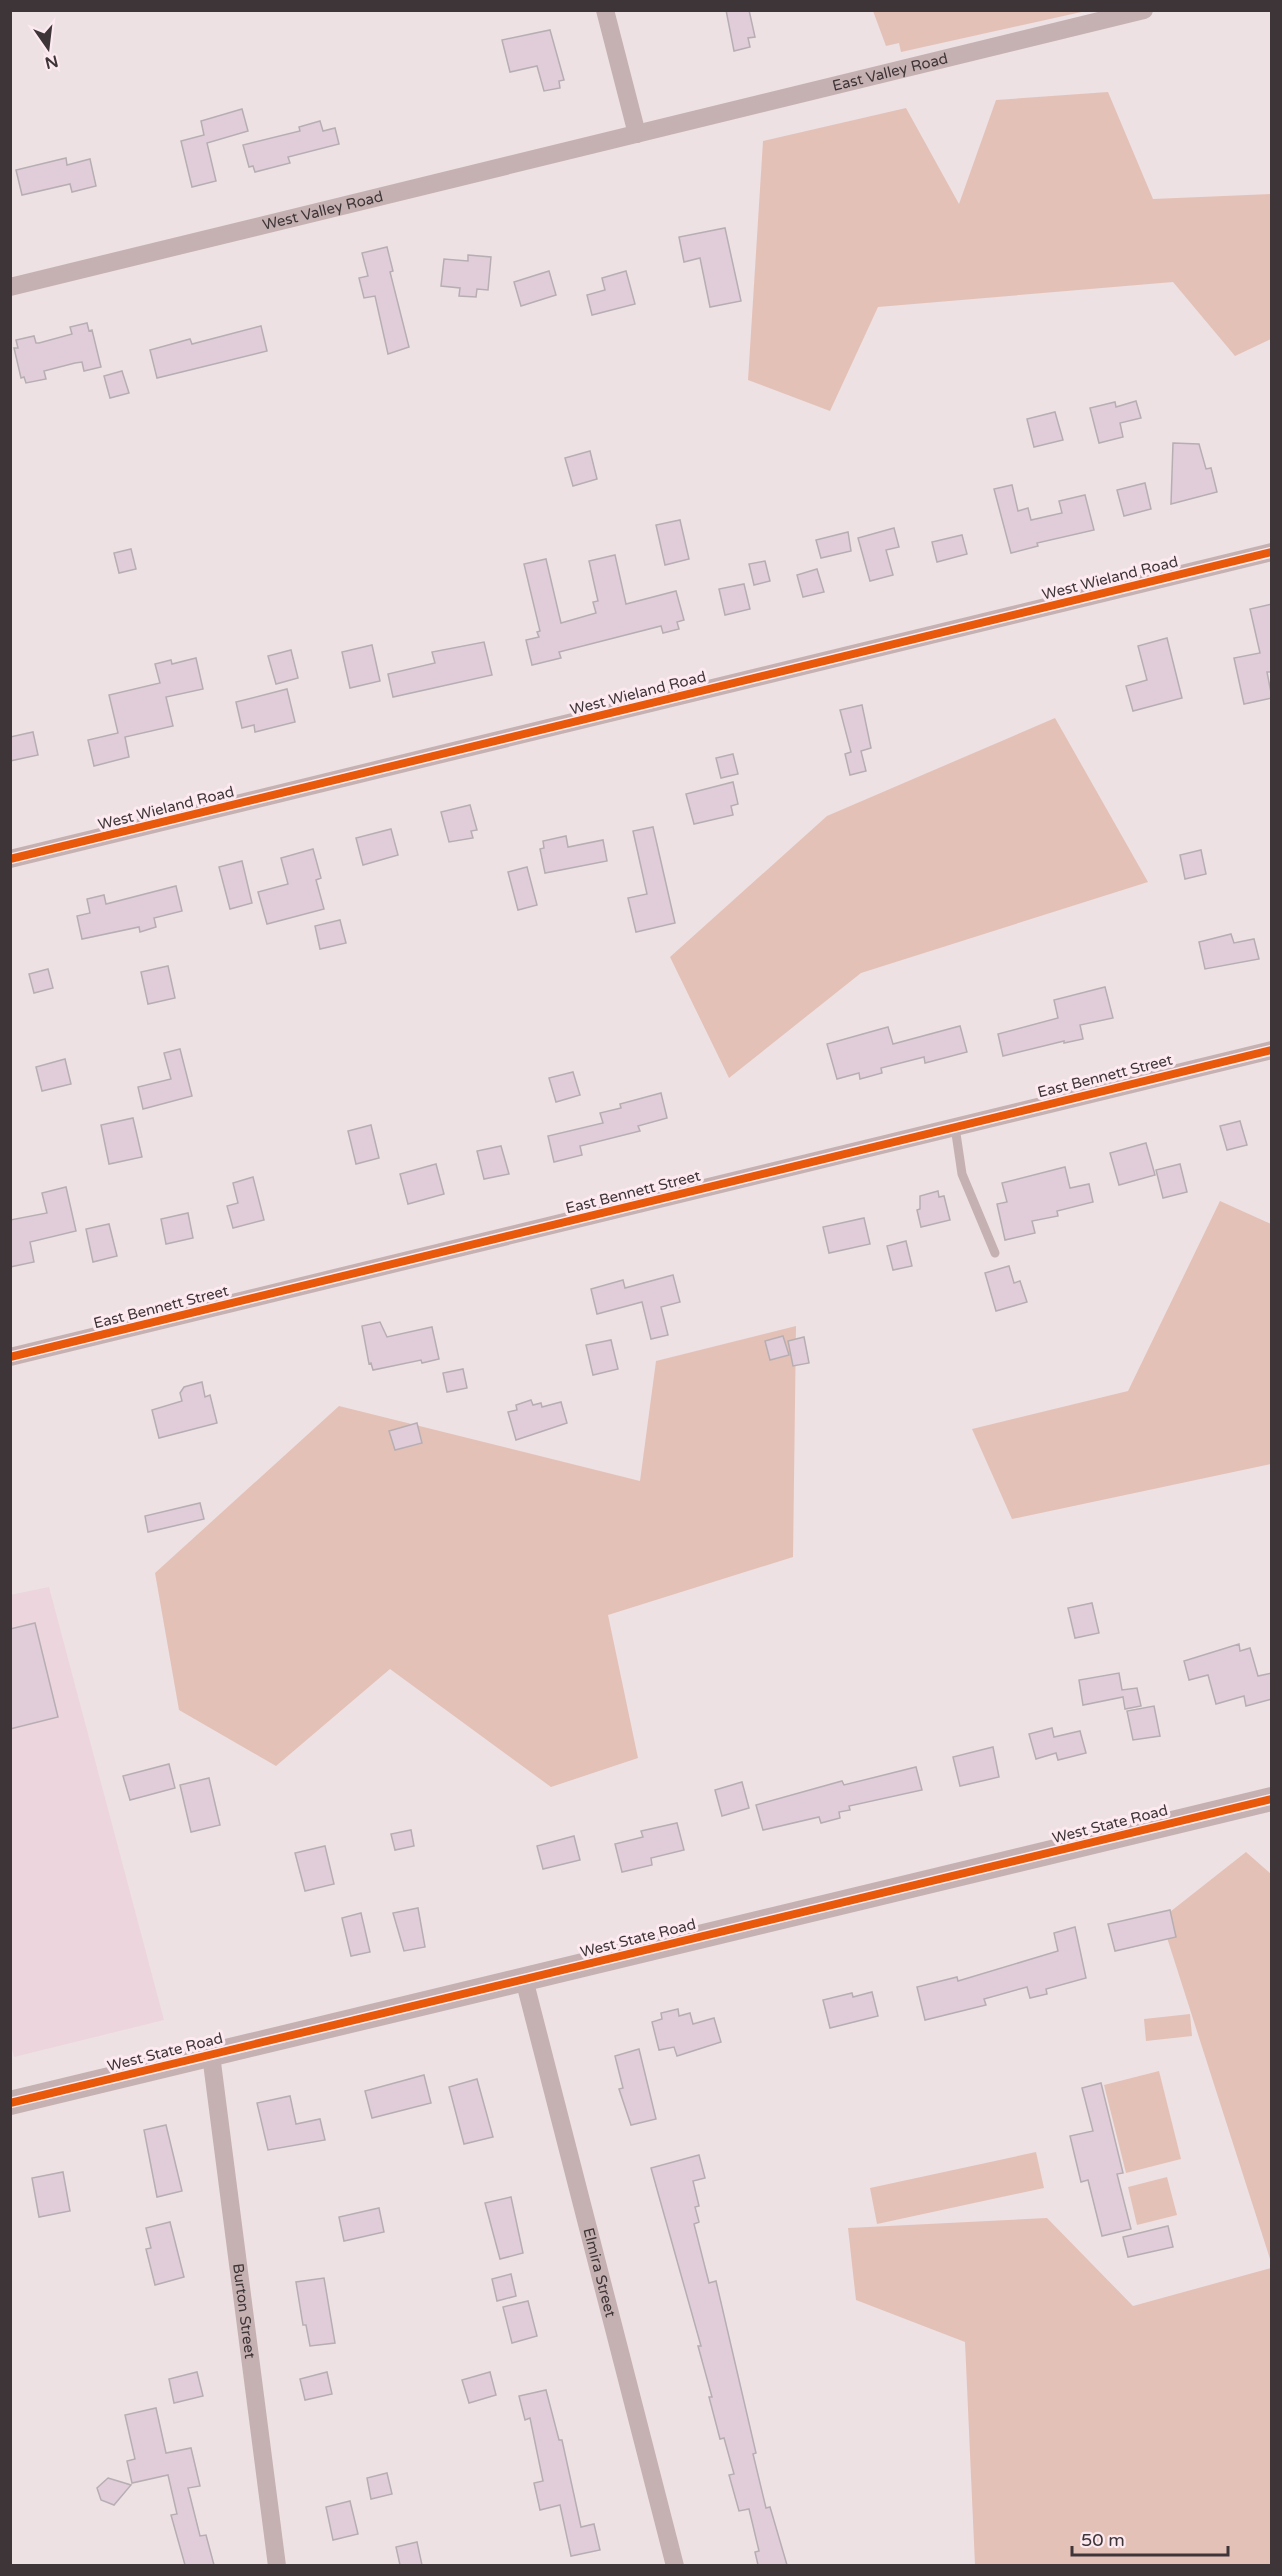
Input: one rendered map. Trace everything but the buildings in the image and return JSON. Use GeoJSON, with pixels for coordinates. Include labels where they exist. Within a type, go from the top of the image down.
{"type":"FeatureCollection","features":[{"type":"Feature","properties":{"kind":"street"},"geometry":{"type":"LineString","coordinates":[[605,10],[637,135]]}},
{"type":"Feature","properties":{"kind":"street","name":"East Valley Road"},"geometry":{"type":"LineString","coordinates":[[637,135],[1144,10]]}},
{"type":"Feature","properties":{"kind":"street","name":"West Valley Road"},"geometry":{"type":"LineString","coordinates":[[10,287],[637,135]]}},
{"type":"Feature","properties":{"kind":"street","name":"West Wieland Road"},"geometry":{"type":"LineString","coordinates":[[10,859],[1272,552]]}},
{"type":"Feature","properties":{"kind":"street","name":"East Bennett Street"},"geometry":{"type":"LineString","coordinates":[[10,1357],[1267,1051]]}},
{"type":"Feature","properties":{"kind":"street","name":"West State Road"},"geometry":{"type":"LineString","coordinates":[[10,2103],[1272,1799]]}},
{"type":"Feature","properties":{"kind":"street","name":"Elmira Street"},"geometry":{"type":"LineString","coordinates":[[524,1979],[675,2565]]}},
{"type":"Feature","properties":{"kind":"street","name":"Burton Street"},"geometry":{"type":"LineString","coordinates":[[211,2055],[277,2565]]}},
{"type":"Feature","properties":{"kind":"lane"},"geometry":{"type":"LineString","coordinates":[[955,1127],[962,1174],[995,1253]]}},
{"type":"Feature","properties":{"kind":"shaded area"},"geometry":{"type":"Polygon","coordinates":[[[873,10],[1086,11],[901,52],[899,43],[886,46],[873,10]]]}},
{"type":"Feature","properties":{"kind":"shaded area"},"geometry":{"type":"Polygon","coordinates":[[[1108,92],[1153,199],[1271,194],[1271,339],[1235,356],[1173,282],[878,307],[830,411],[748,380],[763,141],[906,108],[959,204],[996,100],[1108,92]]]}},
{"type":"Feature","properties":{"kind":"shaded area"},"geometry":{"type":"Polygon","coordinates":[[[1055,718],[1148,882],[861,973],[729,1078],[670,957],[827,816],[1055,718]]]}},
{"type":"Feature","properties":{"kind":"shaded area"},"geometry":{"type":"Polygon","coordinates":[[[1220,1201],[1271,1224],[1271,1464],[1012,1519],[972,1429],[1128,1391],[1220,1201]]]}},
{"type":"Feature","properties":{"kind":"shaded area"},"geometry":{"type":"Polygon","coordinates":[[[796,1326],[793,1557],[608,1615],[638,1758],[551,1787],[390,1669],[276,1766],[179,1710],[155,1573],[339,1406],[640,1481],[656,1361],[796,1326]]]}},
{"type":"Feature","properties":{"kind":"shaded area"},"geometry":{"type":"Polygon","coordinates":[[[49,1587],[164,2020],[14,2057],[10,2041],[10,1595],[49,1587]]]}},
{"type":"Feature","properties":{"kind":"shaded area"},"geometry":{"type":"Polygon","coordinates":[[[1246,1852],[1271,1874],[1271,2262],[1161,1919],[1246,1852]]]}},
{"type":"Feature","properties":{"kind":"shaded area"},"geometry":{"type":"Polygon","coordinates":[[[1190,2014],[1192,2036],[1146,2041],[1144,2019],[1190,2014]]]}},
{"type":"Feature","properties":{"kind":"shaded area"},"geometry":{"type":"Polygon","coordinates":[[[1159,2071],[1181,2159],[1126,2173],[1104,2085],[1159,2071]]]}},
{"type":"Feature","properties":{"kind":"shaded area"},"geometry":{"type":"Polygon","coordinates":[[[1036,2152],[1044,2188],[877,2224],[870,2188],[1036,2152]]]}},
{"type":"Feature","properties":{"kind":"shaded area"},"geometry":{"type":"Polygon","coordinates":[[[1167,2177],[1177,2215],[1137,2225],[1128,2187],[1167,2177]]]}},
{"type":"Feature","properties":{"kind":"shaded area"},"geometry":{"type":"Polygon","coordinates":[[[1047,2218],[1133,2306],[1271,2268],[1271,2565],[975,2565],[965,2342],[856,2300],[848,2228],[1047,2218]]]}},
{"type":"Feature","properties":{"kind":"cycle path"},"geometry":{"type":"LineString","coordinates":[[10,859],[1272,552]]}},
{"type":"Feature","properties":{"kind":"cycle path"},"geometry":{"type":"LineString","coordinates":[[10,1357],[1272,1050]]}},
{"type":"Feature","properties":{"kind":"cycle path"},"geometry":{"type":"LineString","coordinates":[[10,2103],[1272,1799]]}}]}
